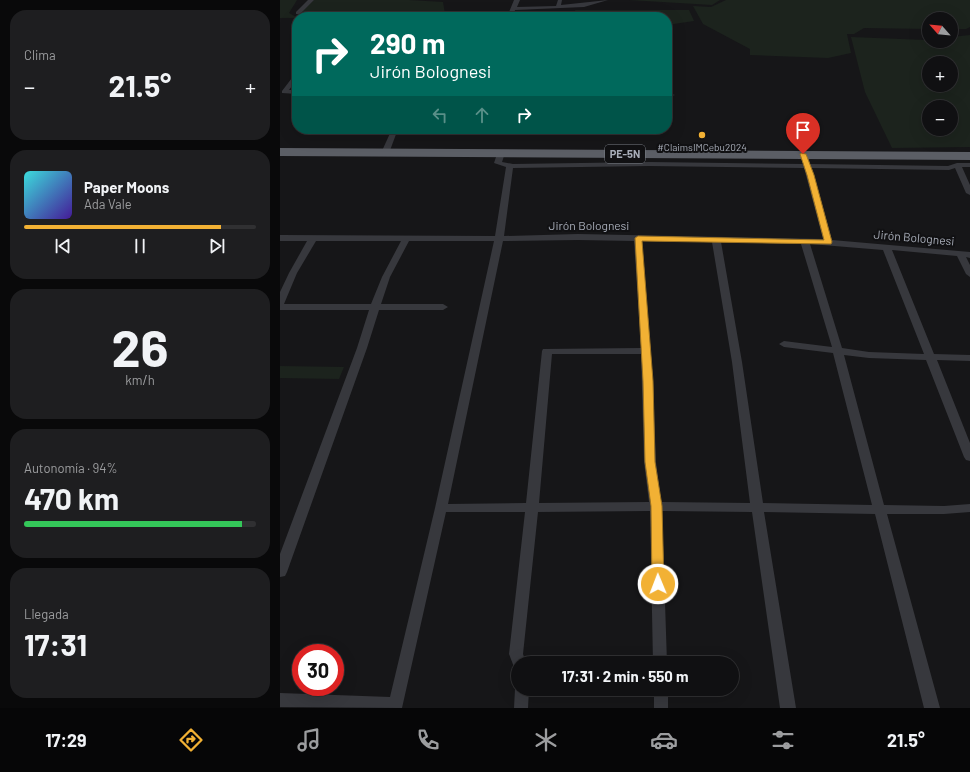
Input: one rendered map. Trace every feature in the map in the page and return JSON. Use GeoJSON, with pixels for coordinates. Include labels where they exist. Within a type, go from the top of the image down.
{"type":"FeatureCollection","features":[{"type":"Feature","properties":{"kind":"highway","name":"PE-5N"},"geometry":{"type":"LineString","coordinates":[[280,152],[501,153],[805,160],[970,156]]}},
{"type":"Feature","properties":{"kind":"street"},"geometry":{"type":"LineString","coordinates":[[299,12],[311,0]]}},
{"type":"Feature","properties":{"kind":"street"},"geometry":{"type":"LineString","coordinates":[[512,12],[517,0]]}},
{"type":"Feature","properties":{"kind":"street"},"geometry":{"type":"LineString","coordinates":[[558,7],[560,0]]}},
{"type":"Feature","properties":{"kind":"street"},"geometry":{"type":"LineString","coordinates":[[513,9],[584,5],[606,0]]}},
{"type":"Feature","properties":{"kind":"street"},"geometry":{"type":"LineString","coordinates":[[292,82],[284,92],[292,92]]}},
{"type":"Feature","properties":{"kind":"street"},"geometry":{"type":"LineString","coordinates":[[385,153],[393,134]]}},
{"type":"Feature","properties":{"kind":"street"},"geometry":{"type":"LineString","coordinates":[[501,153],[498,163],[510,165],[805,160],[949,168],[957,165],[970,165]]}},
{"type":"Feature","properties":{"kind":"street"},"geometry":{"type":"LineString","coordinates":[[947,156],[970,160]]}},
{"type":"Feature","properties":{"kind":"street"},"geometry":{"type":"LineString","coordinates":[[805,160],[828,242]]}},
{"type":"Feature","properties":{"kind":"street"},"geometry":{"type":"LineString","coordinates":[[280,700],[396,704],[441,508],[499,239],[510,165]]}},
{"type":"Feature","properties":{"kind":"street"},"geometry":{"type":"LineString","coordinates":[[957,165],[970,193]]}},
{"type":"Feature","properties":{"kind":"street","name":"Jirón Bolognesi"},"geometry":{"type":"LineString","coordinates":[[280,238],[638,238],[828,242],[966,255]]}},
{"type":"Feature","properties":{"kind":"street"},"geometry":{"type":"LineString","coordinates":[[280,303],[293,273],[313,238]]}},
{"type":"Feature","properties":{"kind":"street"},"geometry":{"type":"LineString","coordinates":[[638,238],[646,351],[650,462],[656,506],[660,656]]}},
{"type":"Feature","properties":{"kind":"street"},"geometry":{"type":"LineString","coordinates":[[280,572],[362,348],[386,277],[406,239]]}},
{"type":"Feature","properties":{"kind":"street"},"geometry":{"type":"LineString","coordinates":[[716,240],[738,370],[757,508],[788,708]]}},
{"type":"Feature","properties":{"kind":"street"},"geometry":{"type":"LineString","coordinates":[[805,242],[838,352],[932,708]]}},
{"type":"Feature","properties":{"kind":"street"},"geometry":{"type":"LineString","coordinates":[[887,248],[970,457]]}},
{"type":"Feature","properties":{"kind":"street"},"geometry":{"type":"LineString","coordinates":[[966,255],[970,274]]}},
{"type":"Feature","properties":{"kind":"street"},"geometry":{"type":"LineString","coordinates":[[280,307],[443,307]]}},
{"type":"Feature","properties":{"kind":"street"},"geometry":{"type":"LineString","coordinates":[[784,344],[869,355],[970,358]]}},
{"type":"Feature","properties":{"kind":"street"},"geometry":{"type":"LineString","coordinates":[[517,656],[546,351],[646,351]]}},
{"type":"Feature","properties":{"kind":"street"},"geometry":{"type":"LineString","coordinates":[[441,508],[656,506],[944,510],[970,508]]}},
{"type":"Feature","properties":{"kind":"street"},"geometry":{"type":"LineString","coordinates":[[521,708],[522,696]]}},
{"type":"Feature","properties":{"kind":"street"},"geometry":{"type":"LineString","coordinates":[[661,696],[661,708]]}},
{"type":"Feature","properties":{"kind":"shaded area"},"geometry":{"type":"Polygon","coordinates":[[[280,0],[297,0],[289,13],[292,15],[292,18],[280,18],[280,0]]]}},
{"type":"Feature","properties":{"kind":"shaded area"},"geometry":{"type":"Polygon","coordinates":[[[314,0],[409,0],[443,2],[445,12],[301,12],[314,0]]]}},
{"type":"Feature","properties":{"kind":"shaded area"},"geometry":{"type":"Polygon","coordinates":[[[629,0],[720,0],[712,5],[629,0]]]}},
{"type":"Feature","properties":{"kind":"shaded area"},"geometry":{"type":"Polygon","coordinates":[[[726,0],[970,0],[970,27],[966,29],[958,29],[958,12],[922,12],[922,29],[864,28],[854,34],[847,34],[851,53],[828,58],[750,55],[750,49],[703,24],[693,6],[711,7],[726,0]]]}},
{"type":"Feature","properties":{"kind":"shaded area"},"geometry":{"type":"Polygon","coordinates":[[[575,10],[689,10],[694,21],[672,24],[672,12],[575,12],[575,10]]]}},
{"type":"Feature","properties":{"kind":"shaded area"},"geometry":{"type":"Polygon","coordinates":[[[970,35],[970,147],[892,148],[865,92],[851,37],[922,40],[922,48],[958,48],[958,36],[970,35]]]}},
{"type":"Feature","properties":{"kind":"shaded area"},"geometry":{"type":"Polygon","coordinates":[[[280,366],[344,367],[339,379],[280,378],[280,366]]]}},
{"type":"Feature","properties":{"kind":"place","name":"#ClaimsIMCebu2024"},"geometry":{"type":"Point","coordinates":[702,135]}},
{"type":"Feature","properties":{"kind":"route"},"geometry":{"type":"LineString","coordinates":[[658,584],[656,506],[650,462],[648,381],[638,238],[828,242],[803,154]]}}]}
